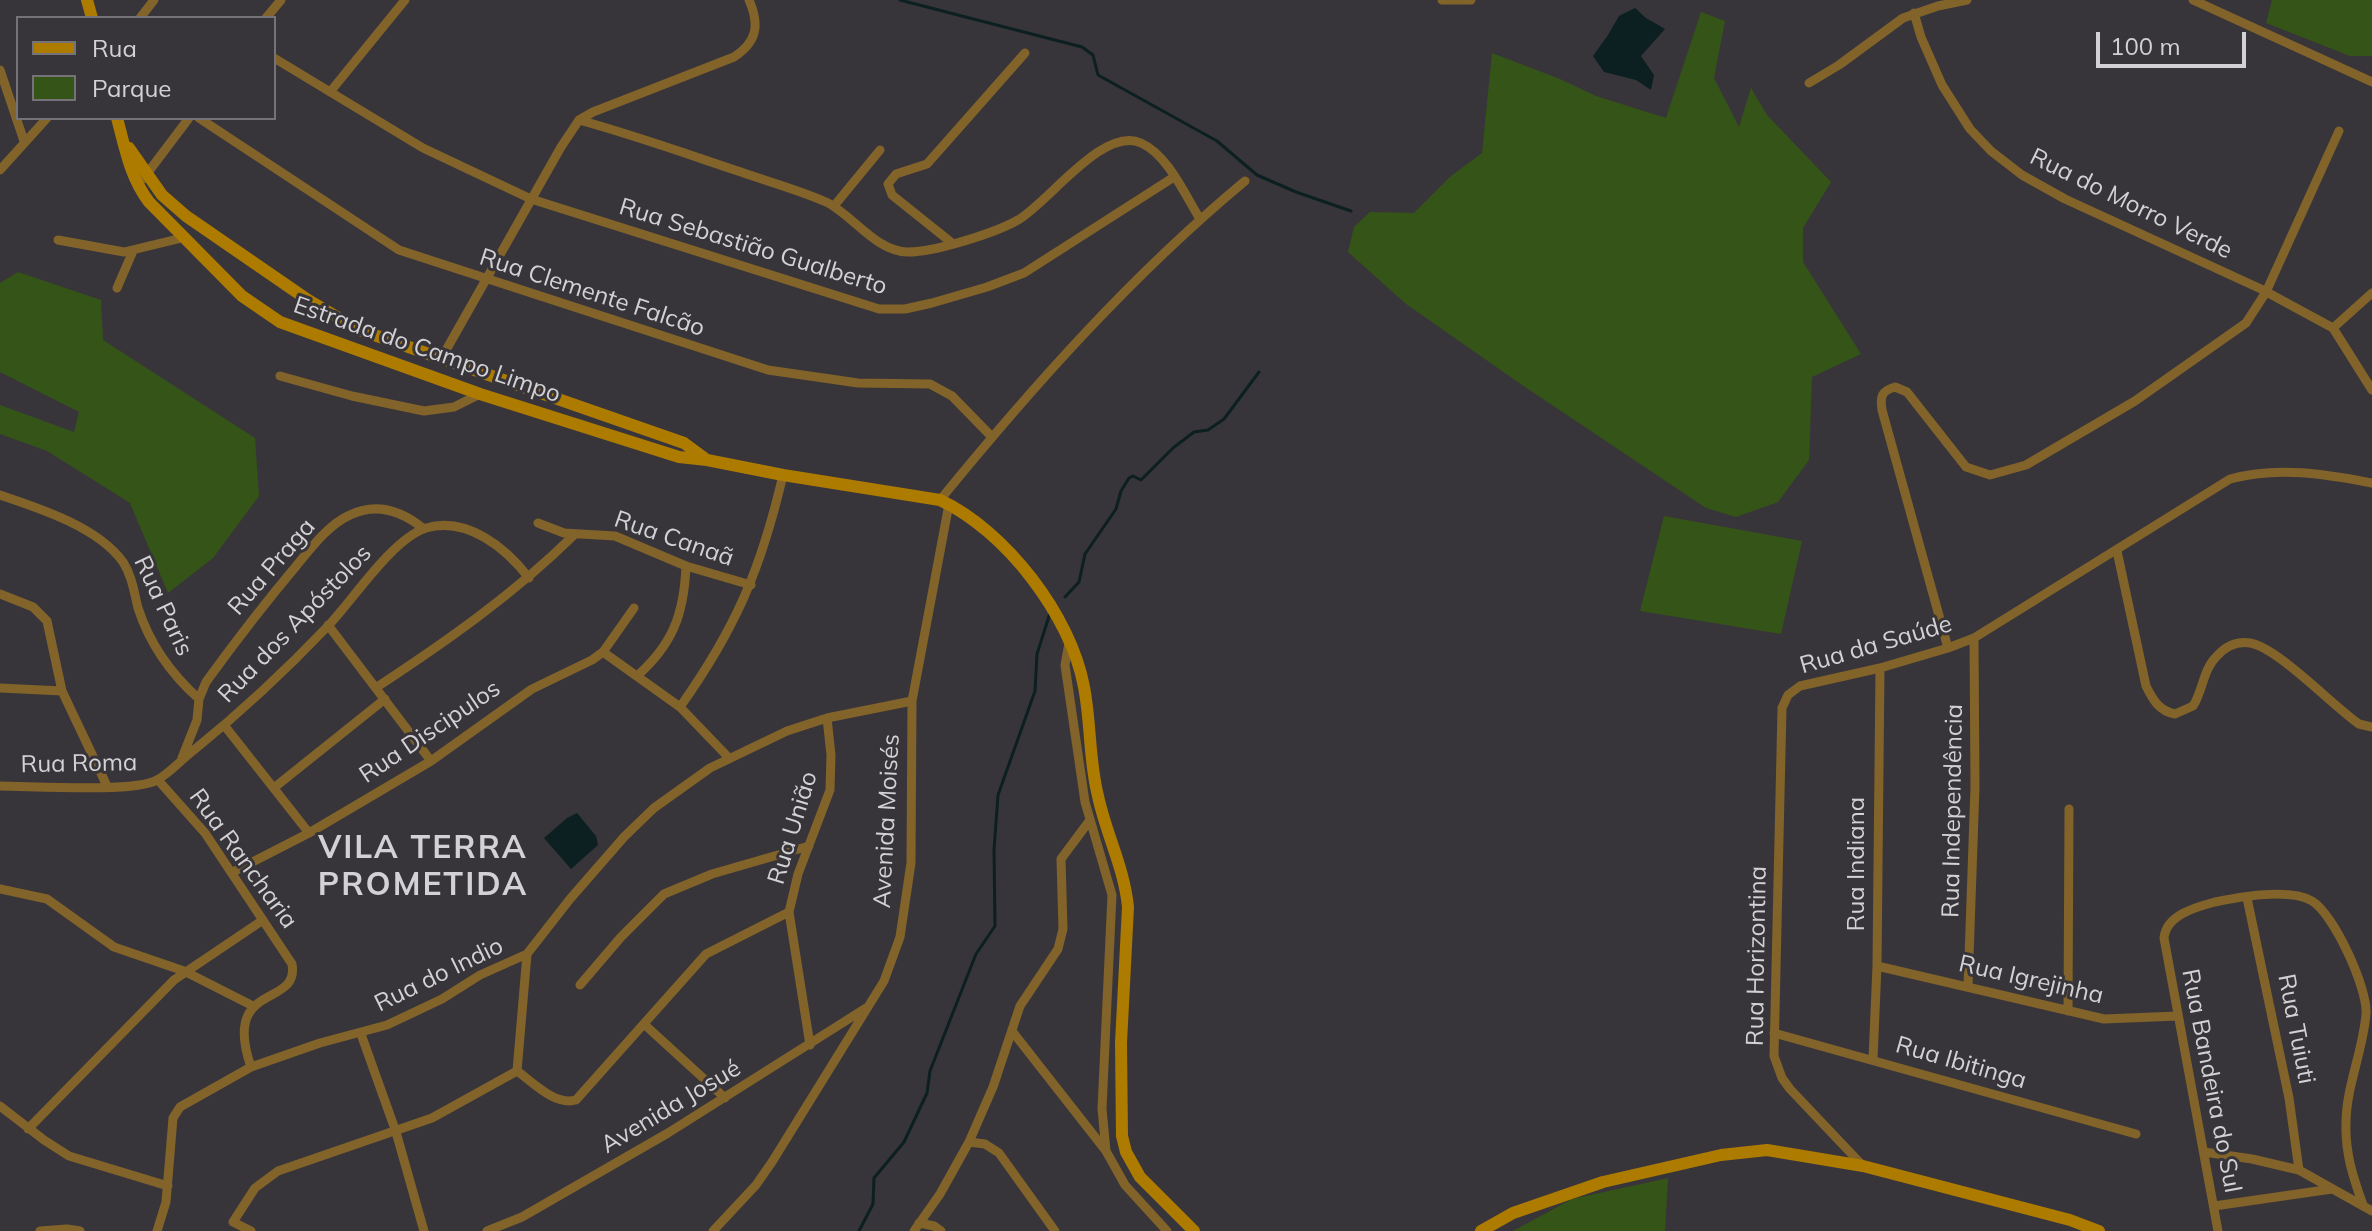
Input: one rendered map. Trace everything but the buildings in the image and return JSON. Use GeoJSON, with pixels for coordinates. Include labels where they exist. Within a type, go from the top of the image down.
{"type":"FeatureCollection","features":[{"type":"Feature","properties":{"kind":"street"},"geometry":{"type":"LineString","coordinates":[[142,16],[154,0]]}},
{"type":"Feature","properties":{"kind":"street"},"geometry":{"type":"LineString","coordinates":[[268,16],[281,0]]}},
{"type":"Feature","properties":{"kind":"street"},"geometry":{"type":"LineString","coordinates":[[330,92],[405,0]]}},
{"type":"Feature","properties":{"kind":"street"},"geometry":{"type":"LineString","coordinates":[[441,359],[579,120],[734,57],[746,49],[755,33],[754,12],[749,0]]}},
{"type":"Feature","properties":{"kind":"street"},"geometry":{"type":"LineString","coordinates":[[1442,0],[1471,0]]}},
{"type":"Feature","properties":{"kind":"street"},"geometry":{"type":"LineString","coordinates":[[1809,83],[1839,65],[1890,25],[1914,13],[1967,0]]}},
{"type":"Feature","properties":{"kind":"street"},"geometry":{"type":"LineString","coordinates":[[2193,0],[2372,82]]}},
{"type":"Feature","properties":{"kind":"street","name":"Rua do Morro Verde"},"geometry":{"type":"LineString","coordinates":[[1914,13],[1921,37],[1950,97],[1970,129],[2007,164],[2065,199],[2266,292],[2333,328],[2372,390]]}},
{"type":"Feature","properties":{"kind":"street"},"geometry":{"type":"LineString","coordinates":[[952,243],[892,195],[888,184],[896,174],[927,164],[1025,53]]}},
{"type":"Feature","properties":{"kind":"street","name":"Rua Sebastião Gualberto"},"geometry":{"type":"LineString","coordinates":[[276,59],[423,148],[531,199],[865,306],[889,310],[932,303],[1024,273],[1174,177]]}},
{"type":"Feature","properties":{"kind":"street"},"geometry":{"type":"LineString","coordinates":[[0,70],[16,117]]}},
{"type":"Feature","properties":{"kind":"street"},"geometry":{"type":"LineString","coordinates":[[17,120],[24,141]]}},
{"type":"Feature","properties":{"kind":"street"},"geometry":{"type":"LineString","coordinates":[[0,170],[45,120]]}},
{"type":"Feature","properties":{"kind":"street","name":"Estrada do Campo Limpo"},"geometry":{"type":"LineString","coordinates":[[118,120],[149,202],[242,296],[280,322],[480,394],[679,457],[944,502],[975,520],[1035,582],[1060,617],[1077,657],[1084,684],[1097,795],[1121,864],[1128,907],[1120,1070],[1122,1136],[1126,1152],[1140,1177],[1194,1231]]}},
{"type":"Feature","properties":{"kind":"street"},"geometry":{"type":"LineString","coordinates":[[142,180],[187,120]]}},
{"type":"Feature","properties":{"kind":"street","name":"Rua Clemente Falcão"},"geometry":{"type":"LineString","coordinates":[[202,120],[391,245],[768,370],[858,383],[930,384],[952,396],[992,437]]}},
{"type":"Feature","properties":{"kind":"street"},"geometry":{"type":"LineString","coordinates":[[579,120],[649,141],[834,206],[864,230],[899,251],[952,243],[1000,229],[1022,218],[1096,154],[1118,141],[1129,140],[1153,151],[1174,177],[1200,219]]}},
{"type":"Feature","properties":{"kind":"street"},"geometry":{"type":"LineString","coordinates":[[1948,648],[1882,410],[1880,397],[1883,392],[1895,387],[1907,392],[1966,467],[1977,473],[2003,473],[2026,465],[2135,401],[2246,323],[2266,292],[2339,131]]}},
{"type":"Feature","properties":{"kind":"street"},"geometry":{"type":"LineString","coordinates":[[834,206],[880,150]]}},
{"type":"Feature","properties":{"kind":"street","name":"Estrada do Campo Limpo"},"geometry":{"type":"LineString","coordinates":[[142,180],[227,246],[337,318],[369,334],[684,443],[707,460]]}},
{"type":"Feature","properties":{"kind":"street"},"geometry":{"type":"LineString","coordinates":[[944,502],[992,437],[1130,285],[1245,181]]}},
{"type":"Feature","properties":{"kind":"street"},"geometry":{"type":"LineString","coordinates":[[149,202],[162,195]]}},
{"type":"Feature","properties":{"kind":"street"},"geometry":{"type":"LineString","coordinates":[[58,240],[112,251],[133,251],[182,238]]}},
{"type":"Feature","properties":{"kind":"street"},"geometry":{"type":"LineString","coordinates":[[117,288],[133,251]]}},
{"type":"Feature","properties":{"kind":"street"},"geometry":{"type":"LineString","coordinates":[[2333,328],[2372,293]]}},
{"type":"Feature","properties":{"kind":"street"},"geometry":{"type":"LineString","coordinates":[[280,376],[339,393],[424,411],[454,407],[480,394]]}},
{"type":"Feature","properties":{"kind":"street","name":"Rua da Saúde"},"geometry":{"type":"LineString","coordinates":[[1782,714],[1788,695],[1796,688],[1880,668],[1974,638],[2230,479],[2253,474],[2293,472],[2372,483]]}},
{"type":"Feature","properties":{"kind":"street"},"geometry":{"type":"LineString","coordinates":[[680,707],[713,658],[751,585],[768,537],[783,475]]}},
{"type":"Feature","properties":{"kind":"street","name":"Rua Paris"},"geometry":{"type":"LineString","coordinates":[[0,495],[64,519],[115,553],[128,572],[138,608],[156,648],[179,681],[199,699]]}},
{"type":"Feature","properties":{"kind":"street","name":"Avenida Moisés"},"geometry":{"type":"LineString","coordinates":[[713,1231],[764,1174],[869,1006],[892,961],[900,937],[906,899],[913,798],[912,701],[944,502]]}},
{"type":"Feature","properties":{"kind":"street","name":"Rua Praga"},"geometry":{"type":"LineString","coordinates":[[180,761],[197,720],[199,699],[206,682],[254,616],[311,549],[349,515],[379,509],[404,515],[424,529],[456,528],[478,534],[507,553],[529,578]]}},
{"type":"Feature","properties":{"kind":"street","name":"Rua Canaã"},"geometry":{"type":"LineString","coordinates":[[538,523],[574,535],[615,536],[686,566],[751,585]]}},
{"type":"Feature","properties":{"kind":"street","name":"Rua dos Apóstolos"},"geometry":{"type":"LineString","coordinates":[[158,780],[224,725],[328,625],[388,557],[424,529]]}},
{"type":"Feature","properties":{"kind":"street"},"geometry":{"type":"LineString","coordinates":[[377,687],[451,638],[529,578],[574,535]]}},
{"type":"Feature","properties":{"kind":"street"},"geometry":{"type":"LineString","coordinates":[[2117,551],[2146,686],[2160,707],[2175,714],[2193,706],[2213,658],[2229,645],[2247,643],[2277,657],[2359,724],[2372,727]]}},
{"type":"Feature","properties":{"kind":"street"},"geometry":{"type":"LineString","coordinates":[[637,676],[664,648],[673,633],[683,603],[686,566]]}},
{"type":"Feature","properties":{"kind":"street"},"geometry":{"type":"LineString","coordinates":[[0,594],[33,607],[47,621],[62,691],[107,786]]}},
{"type":"Feature","properties":{"kind":"street","name":"Rua Discipulos"},"geometry":{"type":"LineString","coordinates":[[233,872],[309,833],[431,761],[515,699],[603,652],[634,608]]}},
{"type":"Feature","properties":{"kind":"street"},"geometry":{"type":"LineString","coordinates":[[328,625],[431,761]]}},
{"type":"Feature","properties":{"kind":"street","name":"Rua Independência"},"geometry":{"type":"LineString","coordinates":[[1968,986],[1975,802],[1974,638]]}},
{"type":"Feature","properties":{"kind":"street"},"geometry":{"type":"LineString","coordinates":[[1069,643],[1065,665],[1090,820],[1112,895],[1102,1109],[1106,1151]]}},
{"type":"Feature","properties":{"kind":"street"},"geometry":{"type":"LineString","coordinates":[[603,652],[680,707],[729,758]]}},
{"type":"Feature","properties":{"kind":"street","name":"Rua Indiana"},"geometry":{"type":"LineString","coordinates":[[1873,1059],[1880,668]]}},
{"type":"Feature","properties":{"kind":"street"},"geometry":{"type":"LineString","coordinates":[[0,688],[62,691]]}},
{"type":"Feature","properties":{"kind":"street"},"geometry":{"type":"LineString","coordinates":[[275,787],[385,699]]}},
{"type":"Feature","properties":{"kind":"street","name":"Rua do Indio"},"geometry":{"type":"LineString","coordinates":[[157,1231],[163,1218],[168,1186],[173,1118],[180,1107],[251,1067],[320,1043],[361,1034],[427,1007],[480,975],[527,954],[591,874],[634,827],[683,785],[729,758],[787,731],[827,718],[912,701]]}},
{"type":"Feature","properties":{"kind":"street","name":"Rua Horizontina"},"geometry":{"type":"LineString","coordinates":[[1782,714],[1774,1056],[1782,1078],[1863,1166]]}},
{"type":"Feature","properties":{"kind":"street","name":"Rua União"},"geometry":{"type":"LineString","coordinates":[[810,1045],[789,912],[798,874],[830,790],[831,755],[827,718]]}},
{"type":"Feature","properties":{"kind":"street"},"geometry":{"type":"LineString","coordinates":[[224,725],[309,833]]}},
{"type":"Feature","properties":{"kind":"street","name":"Rua Roma"},"geometry":{"type":"LineString","coordinates":[[0,786],[107,786],[158,780]]}},
{"type":"Feature","properties":{"kind":"street","name":"Rua Rancharia"},"geometry":{"type":"LineString","coordinates":[[158,780],[180,803],[233,872],[292,964],[293,975],[288,983],[253,1006]]}},
{"type":"Feature","properties":{"kind":"street"},"geometry":{"type":"LineString","coordinates":[[2068,1011],[2069,809]]}},
{"type":"Feature","properties":{"kind":"street"},"geometry":{"type":"LineString","coordinates":[[916,1227],[940,1194],[969,1142],[993,1087],[1023,1000],[1058,949],[1063,929],[1061,859],[1090,820]]}},
{"type":"Feature","properties":{"kind":"street"},"geometry":{"type":"LineString","coordinates":[[580,985],[621,937],[664,894],[712,874],[809,846]]}},
{"type":"Feature","properties":{"kind":"street"},"geometry":{"type":"LineString","coordinates":[[0,889],[47,899],[114,947],[184,971],[253,1006],[244,1021],[243,1032],[251,1067]]}},
{"type":"Feature","properties":{"kind":"street"},"geometry":{"type":"LineString","coordinates":[[2247,898],[2292,895],[2312,901],[2324,912],[2352,960],[2366,1013],[2346,1118],[2347,1160],[2368,1208]]}},
{"type":"Feature","properties":{"kind":"street","name":"Rua Bandeira do Sul"},"geometry":{"type":"LineString","coordinates":[[2218,1231],[2164,938],[2170,922],[2183,914],[2217,902],[2247,898]]}},
{"type":"Feature","properties":{"kind":"street","name":"Rua Tuiuti"},"geometry":{"type":"LineString","coordinates":[[2247,898],[2289,1098],[2299,1170]]}},
{"type":"Feature","properties":{"kind":"street"},"geometry":{"type":"LineString","coordinates":[[517,1071],[562,1102],[576,1100],[706,954],[789,912]]}},
{"type":"Feature","properties":{"kind":"street"},"geometry":{"type":"LineString","coordinates":[[28,1129],[184,971],[263,920]]}},
{"type":"Feature","properties":{"kind":"street"},"geometry":{"type":"LineString","coordinates":[[517,1071],[527,954]]}},
{"type":"Feature","properties":{"kind":"street","name":"Rua Igrejinha"},"geometry":{"type":"LineString","coordinates":[[1877,966],[2104,1019],[2178,1016]]}},
{"type":"Feature","properties":{"kind":"street","name":"Avenida Josué"},"geometry":{"type":"LineString","coordinates":[[487,1231],[550,1201],[725,1098],[869,1006]]}},
{"type":"Feature","properties":{"kind":"street"},"geometry":{"type":"LineString","coordinates":[[645,1025],[725,1098]]}},
{"type":"Feature","properties":{"kind":"street"},"geometry":{"type":"LineString","coordinates":[[1012,1031],[1106,1151],[1125,1185],[1167,1231]]}},
{"type":"Feature","properties":{"kind":"street","name":"Rua Ibitinga"},"geometry":{"type":"LineString","coordinates":[[1774,1033],[2136,1134]]}},
{"type":"Feature","properties":{"kind":"street"},"geometry":{"type":"LineString","coordinates":[[361,1034],[396,1132],[424,1231]]}},
{"type":"Feature","properties":{"kind":"street"},"geometry":{"type":"LineString","coordinates":[[251,1231],[233,1222],[266,1177],[289,1165],[432,1118],[517,1071]]}},
{"type":"Feature","properties":{"kind":"street"},"geometry":{"type":"LineString","coordinates":[[0,1106],[69,1156],[168,1186]]}},
{"type":"Feature","properties":{"kind":"street"},"geometry":{"type":"LineString","coordinates":[[969,1142],[985,1144],[999,1153],[1055,1231]]}},
{"type":"Feature","properties":{"kind":"street"},"geometry":{"type":"LineString","coordinates":[[1481,1231],[1513,1213],[1603,1182],[1721,1155],[1767,1150],[1863,1166],[2070,1220],[2099,1231]]}},
{"type":"Feature","properties":{"kind":"street"},"geometry":{"type":"LineString","coordinates":[[2204,1152],[2299,1170],[2368,1208]]}},
{"type":"Feature","properties":{"kind":"street"},"geometry":{"type":"LineString","coordinates":[[2214,1206],[2332,1189]]}},
{"type":"Feature","properties":{"kind":"street"},"geometry":{"type":"LineString","coordinates":[[916,1227],[934,1226],[941,1231]]}},
{"type":"Feature","properties":{"kind":"street"},"geometry":{"type":"LineString","coordinates":[[46,1231],[80,1231]]}},
{"type":"Feature","properties":{"kind":"green space"},"geometry":{"type":"Polygon","coordinates":[[[2272,0],[2372,0],[2372,56],[2350,56],[2266,23],[2272,0]]]}},
{"type":"Feature","properties":{"kind":"green space"},"geometry":{"type":"Polygon","coordinates":[[[1701,12],[1725,21],[1714,78],[1739,127],[1751,88],[1767,115],[1831,182],[1803,228],[1803,262],[1861,354],[1812,377],[1809,460],[1778,502],[1736,517],[1706,508],[1525,387],[1406,304],[1348,252],[1354,227],[1370,212],[1414,213],[1451,176],[1482,153],[1492,53],[1596,96],[1666,118],[1701,12]]]}},
{"type":"Feature","properties":{"kind":"green space"},"geometry":{"type":"Polygon","coordinates":[[[18,272],[101,300],[103,340],[255,438],[259,496],[213,558],[168,593],[130,503],[47,451],[0,434],[0,405],[74,432],[79,412],[0,372],[0,283],[18,272]]]}},
{"type":"Feature","properties":{"kind":"green space"},"geometry":{"type":"Polygon","coordinates":[[[1664,516],[1802,541],[1781,634],[1640,611],[1664,516]]]}},
{"type":"Feature","properties":{"kind":"green space"},"geometry":{"type":"Polygon","coordinates":[[[1668,1178],[1665,1231],[1513,1231],[1572,1199],[1668,1178]]]}},
{"type":"Feature","properties":{"kind":"shaded area"},"geometry":{"type":"Polygon","coordinates":[[[1635,8],[1665,29],[1641,56],[1654,75],[1651,90],[1636,80],[1604,72],[1593,56],[1619,16],[1635,8]]]}},
{"type":"Feature","properties":{"kind":"shaded area"},"geometry":{"type":"Polygon","coordinates":[[[577,813],[596,836],[598,845],[571,869],[544,838],[577,813]]]}},
{"type":"Feature","properties":{"kind":"waterway"},"geometry":{"type":"LineString","coordinates":[[900,0],[1082,47],[1093,55],[1098,75],[1217,141],[1257,175],[1351,211]]}},
{"type":"Feature","properties":{"kind":"waterway"},"geometry":{"type":"LineString","coordinates":[[1065,597],[1079,582],[1085,554],[1116,509],[1129,478],[1133,476],[1141,480],[1194,432],[1208,430],[1224,419],[1259,372]]}},
{"type":"Feature","properties":{"kind":"waterway"},"geometry":{"type":"LineString","coordinates":[[859,1231],[873,1204],[874,1178],[904,1142],[927,1093],[930,1071],[976,954],[995,926],[994,850],[998,795],[1035,691],[1037,654],[1050,613]]}},
{"type":"Feature","properties":{"kind":"district","name":"VILA TERRA PROMETIDA"},"geometry":{"type":"Point","coordinates":[423,866]}}]}
